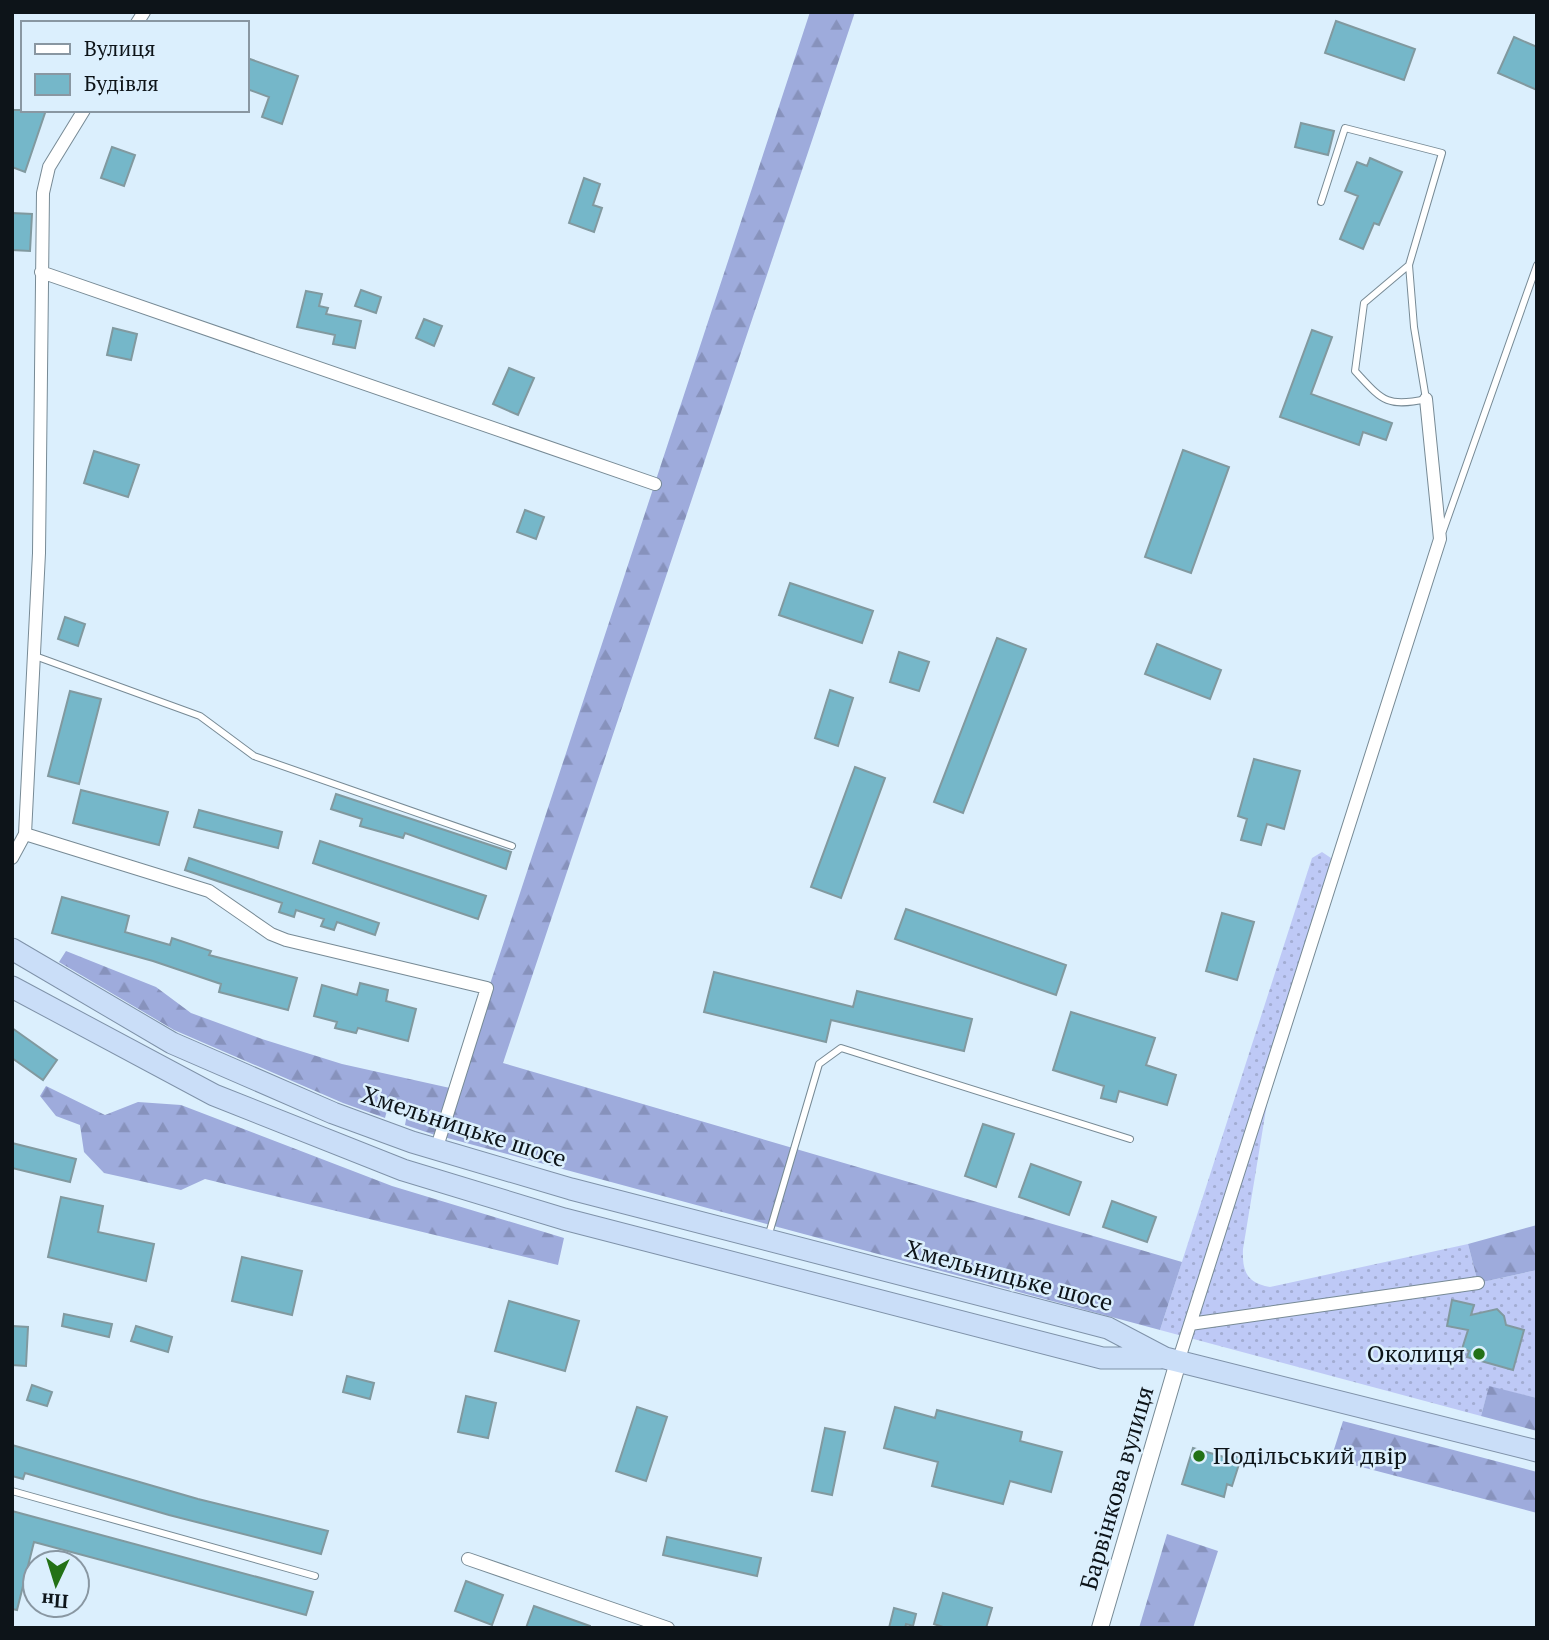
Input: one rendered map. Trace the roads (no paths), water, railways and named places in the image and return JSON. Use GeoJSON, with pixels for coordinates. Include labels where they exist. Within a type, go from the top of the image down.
{"type":"FeatureCollection","features":[{"type":"Feature","properties":{"kind":"highway","name":"Хмельницьке шосе"},"geometry":{"type":"LineString","coordinates":[[12,949],[130,1020],[224,1067],[333,1113],[436,1150],[571,1189],[1108,1328],[1172,1360]]}},
{"type":"Feature","properties":{"kind":"highway"},"geometry":{"type":"LineString","coordinates":[[12,987],[214,1095],[402,1170],[564,1219],[1102,1357],[1172,1360],[1537,1451]]}},
{"type":"Feature","properties":{"kind":"street"},"geometry":{"type":"LineString","coordinates":[[12,858],[25,834],[35,656],[44,179],[83,112]]}},
{"type":"Feature","properties":{"kind":"street"},"geometry":{"type":"LineString","coordinates":[[41,272],[655,484]]}},
{"type":"Feature","properties":{"kind":"street"},"geometry":{"type":"LineString","coordinates":[[1172,1360],[1190,1324],[1440,540],[1426,399]]}},
{"type":"Feature","properties":{"kind":"street"},"geometry":{"type":"LineString","coordinates":[[25,834],[209,891],[271,934],[286,940],[487,988],[436,1150]]}},
{"type":"Feature","properties":{"kind":"street"},"geometry":{"type":"LineString","coordinates":[[1190,1324],[1478,1283]]}},
{"type":"Feature","properties":{"kind":"street","name":"Барвінкова вулиця"},"geometry":{"type":"LineString","coordinates":[[1100,1628],[1172,1360]]}},
{"type":"Feature","properties":{"kind":"street"},"geometry":{"type":"LineString","coordinates":[[468,1559],[668,1628]]}},
{"type":"Feature","properties":{"kind":"lane"},"geometry":{"type":"LineString","coordinates":[[1321,202],[1345,128],[1441,153],[1409,265],[1414,327],[1426,399],[1399,405],[1376,394],[1355,371],[1364,303],[1409,265]]}},
{"type":"Feature","properties":{"kind":"lane"},"geometry":{"type":"LineString","coordinates":[[1440,540],[1537,265]]}},
{"type":"Feature","properties":{"kind":"lane"},"geometry":{"type":"LineString","coordinates":[[35,656],[200,716],[254,756],[512,846]]}},
{"type":"Feature","properties":{"kind":"lane"},"geometry":{"type":"LineString","coordinates":[[768,1239],[819,1064],[841,1048],[1130,1139]]}},
{"type":"Feature","properties":{"kind":"lane"},"geometry":{"type":"LineString","coordinates":[[12,1491],[316,1576]]}},
{"type":"Feature","properties":{"kind":"place","name":"Околиця"},"geometry":{"type":"Point","coordinates":[1479,1354]}},
{"type":"Feature","properties":{"kind":"place","name":"Подільський двір"},"geometry":{"type":"Point","coordinates":[1199,1456]}}]}
